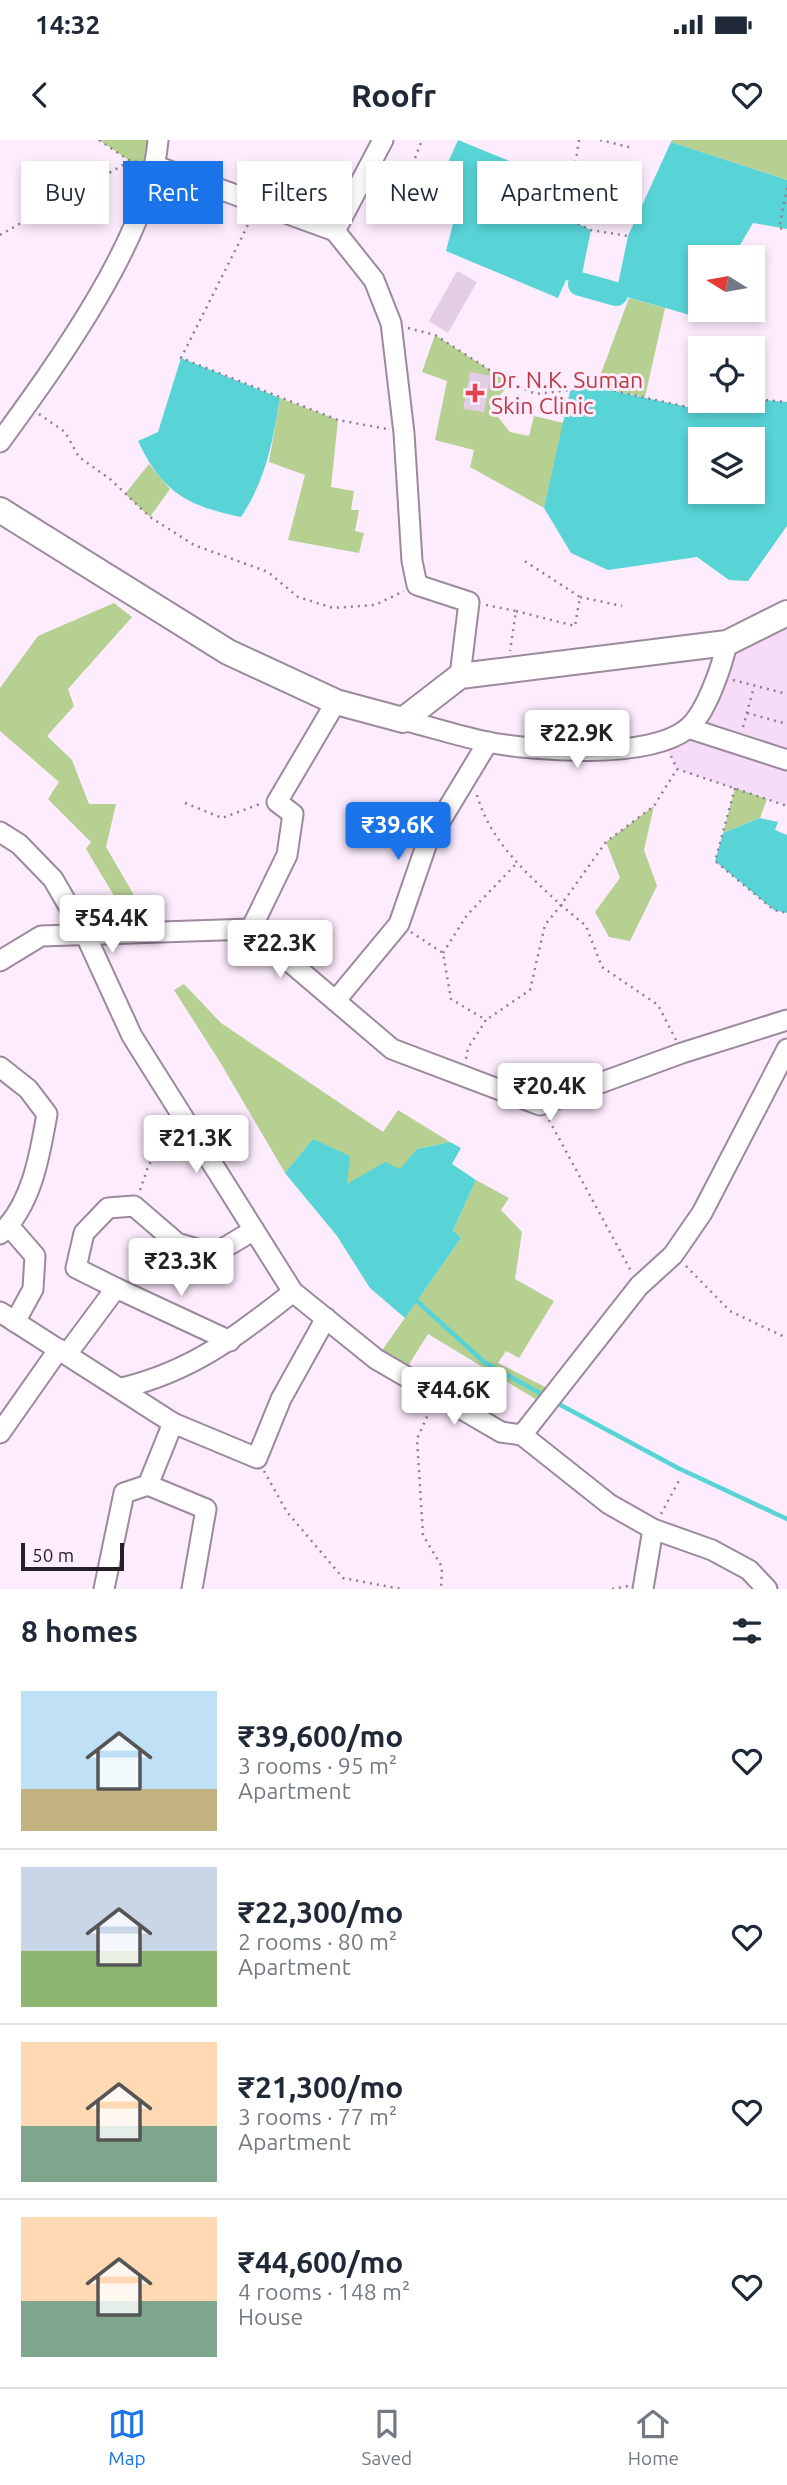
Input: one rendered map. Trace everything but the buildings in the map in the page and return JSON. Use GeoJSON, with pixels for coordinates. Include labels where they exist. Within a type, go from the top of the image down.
{"type":"FeatureCollection","features":[{"type":"Feature","properties":{"kind":"main road"},"geometry":{"type":"LineString","coordinates":[[0,510],[228,652],[336,702],[403,720],[460,676],[727,643],[787,612]]}},
{"type":"Feature","properties":{"kind":"street"},"geometry":{"type":"LineString","coordinates":[[156,161],[158,140]]}},
{"type":"Feature","properties":{"kind":"street"},"geometry":{"type":"LineString","coordinates":[[335,230],[383,140]]}},
{"type":"Feature","properties":{"kind":"street"},"geometry":{"type":"LineString","coordinates":[[0,442],[116,268],[133,224]]}},
{"type":"Feature","properties":{"kind":"street"},"geometry":{"type":"LineString","coordinates":[[318,224],[335,230],[374,280],[391,323],[404,433],[412,561],[417,584],[469,602],[460,676]]}},
{"type":"Feature","properties":{"kind":"street"},"geometry":{"type":"LineString","coordinates":[[403,720],[488,742],[562,749],[615,750],[663,740],[688,728],[720,676],[727,643]]}},
{"type":"Feature","properties":{"kind":"street"},"geometry":{"type":"LineString","coordinates":[[251,929],[287,855],[293,814],[277,802],[336,702]]}},
{"type":"Feature","properties":{"kind":"street"},"geometry":{"type":"LineString","coordinates":[[688,728],[787,760]]}},
{"type":"Feature","properties":{"kind":"street"},"geometry":{"type":"LineString","coordinates":[[336,1000],[399,925],[427,843],[488,742]]}},
{"type":"Feature","properties":{"kind":"street"},"geometry":{"type":"LineString","coordinates":[[0,832],[19,844],[53,879],[86,936],[132,1036],[293,1292],[376,1359],[501,1432],[522,1435],[608,1504],[653,1529],[712,1550],[749,1570],[767,1589]]}},
{"type":"Feature","properties":{"kind":"street"},"geometry":{"type":"LineString","coordinates":[[0,961],[41,936],[251,929],[392,1049],[540,1105],[682,1053],[787,1020]]}},
{"type":"Feature","properties":{"kind":"street"},"geometry":{"type":"LineString","coordinates":[[522,1435],[639,1286],[673,1255],[702,1213],[787,1049]]}},
{"type":"Feature","properties":{"kind":"street"},"geometry":{"type":"LineString","coordinates":[[0,1067],[28,1089],[47,1114],[36,1171],[5,1230],[35,1256],[33,1289],[8,1317],[173,1423],[257,1458],[281,1399],[326,1318]]}},
{"type":"Feature","properties":{"kind":"street"},"geometry":{"type":"LineString","coordinates":[[230,1341],[76,1268],[84,1233],[108,1208],[134,1206],[177,1243],[214,1254],[254,1230]]}},
{"type":"Feature","properties":{"kind":"street"},"geometry":{"type":"LineString","coordinates":[[0,1433],[116,1287]]}},
{"type":"Feature","properties":{"kind":"street"},"geometry":{"type":"LineString","coordinates":[[122,1388],[162,1379],[230,1341],[293,1292]]}},
{"type":"Feature","properties":{"kind":"street"},"geometry":{"type":"LineString","coordinates":[[148,1485],[173,1423]]}},
{"type":"Feature","properties":{"kind":"street"},"geometry":{"type":"LineString","coordinates":[[104,1589],[124,1493],[148,1485],[206,1509],[192,1589]]}},
{"type":"Feature","properties":{"kind":"street"},"geometry":{"type":"LineString","coordinates":[[643,1589],[653,1529]]}},
{"type":"Feature","properties":{"kind":"path"},"geometry":{"type":"LineString","coordinates":[[99,140],[130,161]]}},
{"type":"Feature","properties":{"kind":"path"},"geometry":{"type":"LineString","coordinates":[[415,158],[422,140]]}},
{"type":"Feature","properties":{"kind":"path"},"geometry":{"type":"LineString","coordinates":[[579,140],[567,218],[591,230],[628,236]]}},
{"type":"Feature","properties":{"kind":"path"},"geometry":{"type":"LineString","coordinates":[[600,140],[633,148]]}},
{"type":"Feature","properties":{"kind":"path"},"geometry":{"type":"LineString","coordinates":[[0,235],[123,165]]}},
{"type":"Feature","properties":{"kind":"path"},"geometry":{"type":"LineString","coordinates":[[787,188],[779,228],[787,229]]}},
{"type":"Feature","properties":{"kind":"path"},"geometry":{"type":"LineString","coordinates":[[248,224],[181,358],[338,420],[404,433]]}},
{"type":"Feature","properties":{"kind":"path"},"geometry":{"type":"LineString","coordinates":[[391,323],[435,335],[510,383],[536,394],[596,387],[688,407]]}},
{"type":"Feature","properties":{"kind":"path"},"geometry":{"type":"LineString","coordinates":[[765,400],[787,402]]}},
{"type":"Feature","properties":{"kind":"path"},"geometry":{"type":"LineString","coordinates":[[27,405],[65,432],[79,457],[110,479],[150,517],[194,545],[268,572],[298,597],[333,608],[374,605],[417,584]]}},
{"type":"Feature","properties":{"kind":"path"},"geometry":{"type":"LineString","coordinates":[[523,559],[580,597],[622,606]]}},
{"type":"Feature","properties":{"kind":"path"},"geometry":{"type":"LineString","coordinates":[[469,602],[575,626],[580,597]]}},
{"type":"Feature","properties":{"kind":"path"},"geometry":{"type":"LineString","coordinates":[[508,669],[516,611]]}},
{"type":"Feature","properties":{"kind":"path"},"geometry":{"type":"LineString","coordinates":[[720,676],[787,694]]}},
{"type":"Feature","properties":{"kind":"path"},"geometry":{"type":"LineString","coordinates":[[738,744],[755,685]]}},
{"type":"Feature","properties":{"kind":"path"},"geometry":{"type":"LineString","coordinates":[[747,713],[787,724]]}},
{"type":"Feature","properties":{"kind":"path"},"geometry":{"type":"LineString","coordinates":[[663,740],[677,769],[787,806]]}},
{"type":"Feature","properties":{"kind":"path"},"geometry":{"type":"LineString","coordinates":[[464,1077],[468,1048],[486,1020],[530,990],[545,925],[606,842],[654,806],[677,769]]}},
{"type":"Feature","properties":{"kind":"path"},"geometry":{"type":"LineString","coordinates":[[470,771],[482,813],[516,864],[586,926],[602,967],[658,1005],[682,1053]]}},
{"type":"Feature","properties":{"kind":"path"},"geometry":{"type":"LineString","coordinates":[[736,788],[715,861],[774,910],[787,914]]}},
{"type":"Feature","properties":{"kind":"path"},"geometry":{"type":"LineString","coordinates":[[185,803],[222,818],[255,805],[277,802]]}},
{"type":"Feature","properties":{"kind":"path"},"geometry":{"type":"LineString","coordinates":[[486,1020],[451,999],[443,953],[467,915],[516,864]]}},
{"type":"Feature","properties":{"kind":"path"},"geometry":{"type":"LineString","coordinates":[[399,925],[443,953]]}},
{"type":"Feature","properties":{"kind":"path"},"geometry":{"type":"LineString","coordinates":[[540,1105],[639,1286]]}},
{"type":"Feature","properties":{"kind":"path"},"geometry":{"type":"LineString","coordinates":[[134,1206],[149,1164],[189,1127]]}},
{"type":"Feature","properties":{"kind":"path"},"geometry":{"type":"LineString","coordinates":[[673,1255],[701,1278],[730,1311],[787,1338]]}},
{"type":"Feature","properties":{"kind":"path"},"geometry":{"type":"LineString","coordinates":[[437,1394],[417,1439],[423,1535],[442,1567],[441,1589]]}},
{"type":"Feature","properties":{"kind":"path"},"geometry":{"type":"LineString","coordinates":[[257,1458],[287,1512],[343,1578],[401,1589]]}},
{"type":"Feature","properties":{"kind":"path"},"geometry":{"type":"LineString","coordinates":[[653,1529],[681,1477]]}},
{"type":"Feature","properties":{"kind":"shaded area"},"geometry":{"type":"Polygon","coordinates":[[[787,613],[787,806],[677,769],[663,740],[688,728],[727,643],[787,613]]]}},
{"type":"Feature","properties":{"kind":"green space"},"geometry":{"type":"Polygon","coordinates":[[[99,140],[158,140],[156,161],[130,161],[99,140]]]}},
{"type":"Feature","properties":{"kind":"green space"},"geometry":{"type":"Polygon","coordinates":[[[787,140],[787,180],[671,142],[787,140]]]}},
{"type":"Feature","properties":{"kind":"green space"},"geometry":{"type":"Polygon","coordinates":[[[629,298],[665,308],[645,397],[596,387],[629,298]]]}},
{"type":"Feature","properties":{"kind":"green space"},"geometry":{"type":"Polygon","coordinates":[[[435,335],[510,383],[490,407],[510,432],[529,436],[534,416],[564,423],[544,508],[470,467],[474,450],[435,440],[447,381],[422,372],[435,335]]]}},
{"type":"Feature","properties":{"kind":"green space"},"geometry":{"type":"Polygon","coordinates":[[[280,398],[338,420],[331,487],[354,491],[351,510],[359,510],[355,531],[364,533],[359,553],[288,540],[305,475],[269,462],[280,398]]]}},
{"type":"Feature","properties":{"kind":"green space"},"geometry":{"type":"Polygon","coordinates":[[[149,464],[170,489],[150,517],[125,494],[149,464]]]}},
{"type":"Feature","properties":{"kind":"green space"},"geometry":{"type":"Polygon","coordinates":[[[114,603],[132,617],[68,689],[74,706],[47,736],[72,760],[89,804],[116,804],[106,847],[156,933],[137,934],[86,849],[91,842],[48,799],[59,782],[0,731],[0,688],[38,636],[114,603]]]}},
{"type":"Feature","properties":{"kind":"green space"},"geometry":{"type":"Polygon","coordinates":[[[735,788],[767,799],[760,818],[723,833],[735,788]]]}},
{"type":"Feature","properties":{"kind":"green space"},"geometry":{"type":"Polygon","coordinates":[[[654,806],[644,850],[657,886],[630,941],[609,937],[595,912],[620,878],[606,842],[654,806]]]}},
{"type":"Feature","properties":{"kind":"green space"},"geometry":{"type":"Polygon","coordinates":[[[184,984],[221,1023],[383,1132],[398,1110],[450,1142],[417,1149],[400,1170],[347,1184],[313,1139],[285,1173],[174,990],[184,984]]]}},
{"type":"Feature","properties":{"kind":"green space"},"geometry":{"type":"Polygon","coordinates":[[[476,1180],[509,1198],[501,1210],[522,1232],[515,1279],[554,1301],[519,1358],[506,1351],[498,1363],[555,1392],[547,1406],[428,1334],[403,1374],[376,1359],[461,1238],[453,1230],[476,1180]]]}},
{"type":"Feature","properties":{"kind":"water"},"geometry":{"type":"Polygon","coordinates":[[[458,140],[509,161],[477,161],[477,224],[579,224],[591,230],[580,284],[566,280],[558,298],[446,251],[453,224],[463,224],[463,161],[449,161],[458,140]]]}},
{"type":"Feature","properties":{"kind":"water"},"geometry":{"type":"Polygon","coordinates":[[[671,142],[787,180],[787,229],[753,223],[740,245],[688,245],[688,314],[616,294],[628,236],[633,224],[642,224],[642,205],[671,142]]]}},
{"type":"Feature","properties":{"kind":"water"},"geometry":{"type":"Polygon","coordinates":[[[181,358],[280,398],[263,474],[241,517],[206,508],[178,494],[157,473],[138,441],[158,432],[181,358]]]}},
{"type":"Feature","properties":{"kind":"water"},"geometry":{"type":"Polygon","coordinates":[[[596,387],[688,407],[688,413],[765,413],[765,400],[787,402],[787,526],[748,581],[729,580],[697,557],[608,570],[571,553],[544,508],[570,391],[596,387]]]}},
{"type":"Feature","properties":{"kind":"water"},"geometry":{"type":"Polygon","coordinates":[[[760,818],[778,822],[775,830],[787,835],[787,913],[774,910],[715,861],[723,833],[760,818]]]}},
{"type":"Feature","properties":{"kind":"water"},"geometry":{"type":"Polygon","coordinates":[[[313,1139],[350,1156],[347,1184],[385,1162],[400,1169],[417,1149],[450,1142],[461,1148],[452,1164],[476,1180],[453,1230],[461,1238],[405,1318],[370,1288],[337,1236],[285,1173],[313,1139]]]}},
{"type":"Feature","properties":{"kind":"waterway"},"geometry":{"type":"LineString","coordinates":[[580,284],[616,294]]}},
{"type":"Feature","properties":{"kind":"waterway"},"geometry":{"type":"LineString","coordinates":[[417,1301],[484,1362],[545,1396]]}},
{"type":"Feature","properties":{"kind":"waterway"},"geometry":{"type":"LineString","coordinates":[[555,1402],[678,1468],[787,1519]]}},
{"type":"Feature","properties":{"kind":"place","name":"Dr. N.K. Suman Skin Clinic"},"geometry":{"type":"Point","coordinates":[475,393]}}]}
